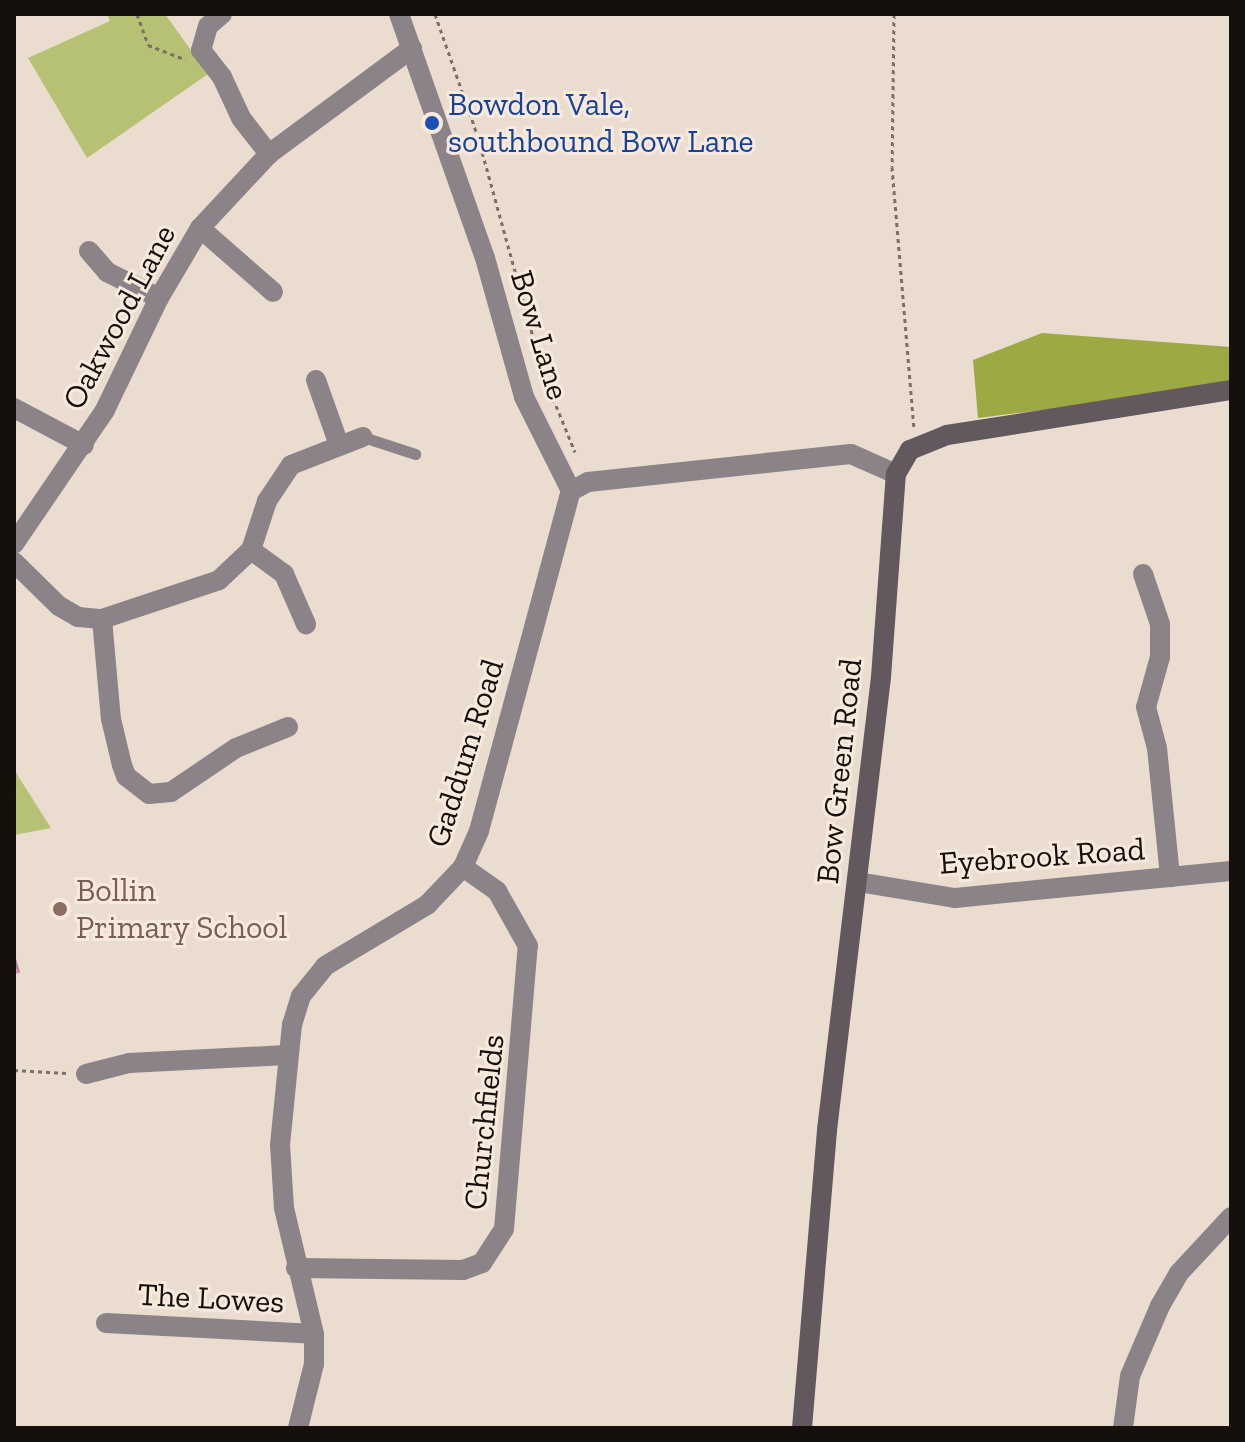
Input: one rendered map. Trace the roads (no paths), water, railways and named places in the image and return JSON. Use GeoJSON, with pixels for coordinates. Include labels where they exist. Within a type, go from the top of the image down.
{"type":"FeatureCollection","features":[{"type":"Feature","properties":{"kind":"main road"},"geometry":{"type":"LineString","coordinates":[[896,474],[917,448],[987,425],[1231,390]]}},
{"type":"Feature","properties":{"kind":"main road","name":"Bow Green Road"},"geometry":{"type":"LineString","coordinates":[[802,1428],[828,1116],[881,677],[896,474]]}},
{"type":"Feature","properties":{"kind":"street"},"geometry":{"type":"LineString","coordinates":[[222,14],[208,26],[201,50],[207,62],[222,77],[241,118],[269,154]]}},
{"type":"Feature","properties":{"kind":"street","name":"Bow Lane"},"geometry":{"type":"LineString","coordinates":[[399,14],[485,258],[524,397],[580,487]]}},
{"type":"Feature","properties":{"kind":"street","name":"Oakwood Lane"},"geometry":{"type":"LineString","coordinates":[[14,544],[84,445],[159,298],[200,228],[269,154],[412,48]]}},
{"type":"Feature","properties":{"kind":"street"},"geometry":{"type":"LineString","coordinates":[[200,228],[273,292]]}},
{"type":"Feature","properties":{"kind":"street"},"geometry":{"type":"LineString","coordinates":[[89,251],[107,272],[159,298]]}},
{"type":"Feature","properties":{"kind":"street"},"geometry":{"type":"LineString","coordinates":[[316,380],[339,445]]}},
{"type":"Feature","properties":{"kind":"street"},"geometry":{"type":"LineString","coordinates":[[14,408],[84,445]]}},
{"type":"Feature","properties":{"kind":"street"},"geometry":{"type":"LineString","coordinates":[[14,562],[59,606],[78,617],[102,619],[219,580],[251,550],[267,501],[291,465],[363,437]]}},
{"type":"Feature","properties":{"kind":"street"},"geometry":{"type":"LineString","coordinates":[[580,487],[851,454],[896,474]]}},
{"type":"Feature","properties":{"kind":"street","name":"Gaddum Road"},"geometry":{"type":"LineString","coordinates":[[298,1428],[314,1364],[314,1334],[296,1268],[280,1145],[286,1055],[301,996],[325,966],[427,905],[463,867],[479,831],[580,487]]}},
{"type":"Feature","properties":{"kind":"street"},"geometry":{"type":"LineString","coordinates":[[251,550],[284,574],[306,624]]}},
{"type":"Feature","properties":{"kind":"street"},"geometry":{"type":"LineString","coordinates":[[1143,574],[1160,624],[1160,657],[1146,707],[1157,748],[1170,877]]}},
{"type":"Feature","properties":{"kind":"street"},"geometry":{"type":"LineString","coordinates":[[102,619],[111,719],[122,765],[126,776],[149,794],[171,792],[236,748],[288,727]]}},
{"type":"Feature","properties":{"kind":"street","name":"Churchfields"},"geometry":{"type":"LineString","coordinates":[[296,1268],[463,1270],[482,1263],[504,1229],[528,946],[497,891],[463,867]]}},
{"type":"Feature","properties":{"kind":"street","name":"Eyebrook Road"},"geometry":{"type":"LineString","coordinates":[[858,882],[955,898],[1231,871]]}},
{"type":"Feature","properties":{"kind":"street"},"geometry":{"type":"LineString","coordinates":[[86,1074],[129,1063],[286,1055]]}},
{"type":"Feature","properties":{"kind":"street"},"geometry":{"type":"LineString","coordinates":[[1123,1428],[1130,1376],[1160,1306],[1179,1273],[1231,1217]]}},
{"type":"Feature","properties":{"kind":"street","name":"The Lowes"},"geometry":{"type":"LineString","coordinates":[[106,1323],[314,1334]]}},
{"type":"Feature","properties":{"kind":"lane"},"geometry":{"type":"LineString","coordinates":[[363,437],[415,454]]}},
{"type":"Feature","properties":{"kind":"place","name":"Bowdon Vale, southbound Bow Lane"},"geometry":{"type":"Point","coordinates":[432,123]}},
{"type":"Feature","properties":{"kind":"place","name":"Bollin Primary School"},"geometry":{"type":"Point","coordinates":[60,909]}}]}
